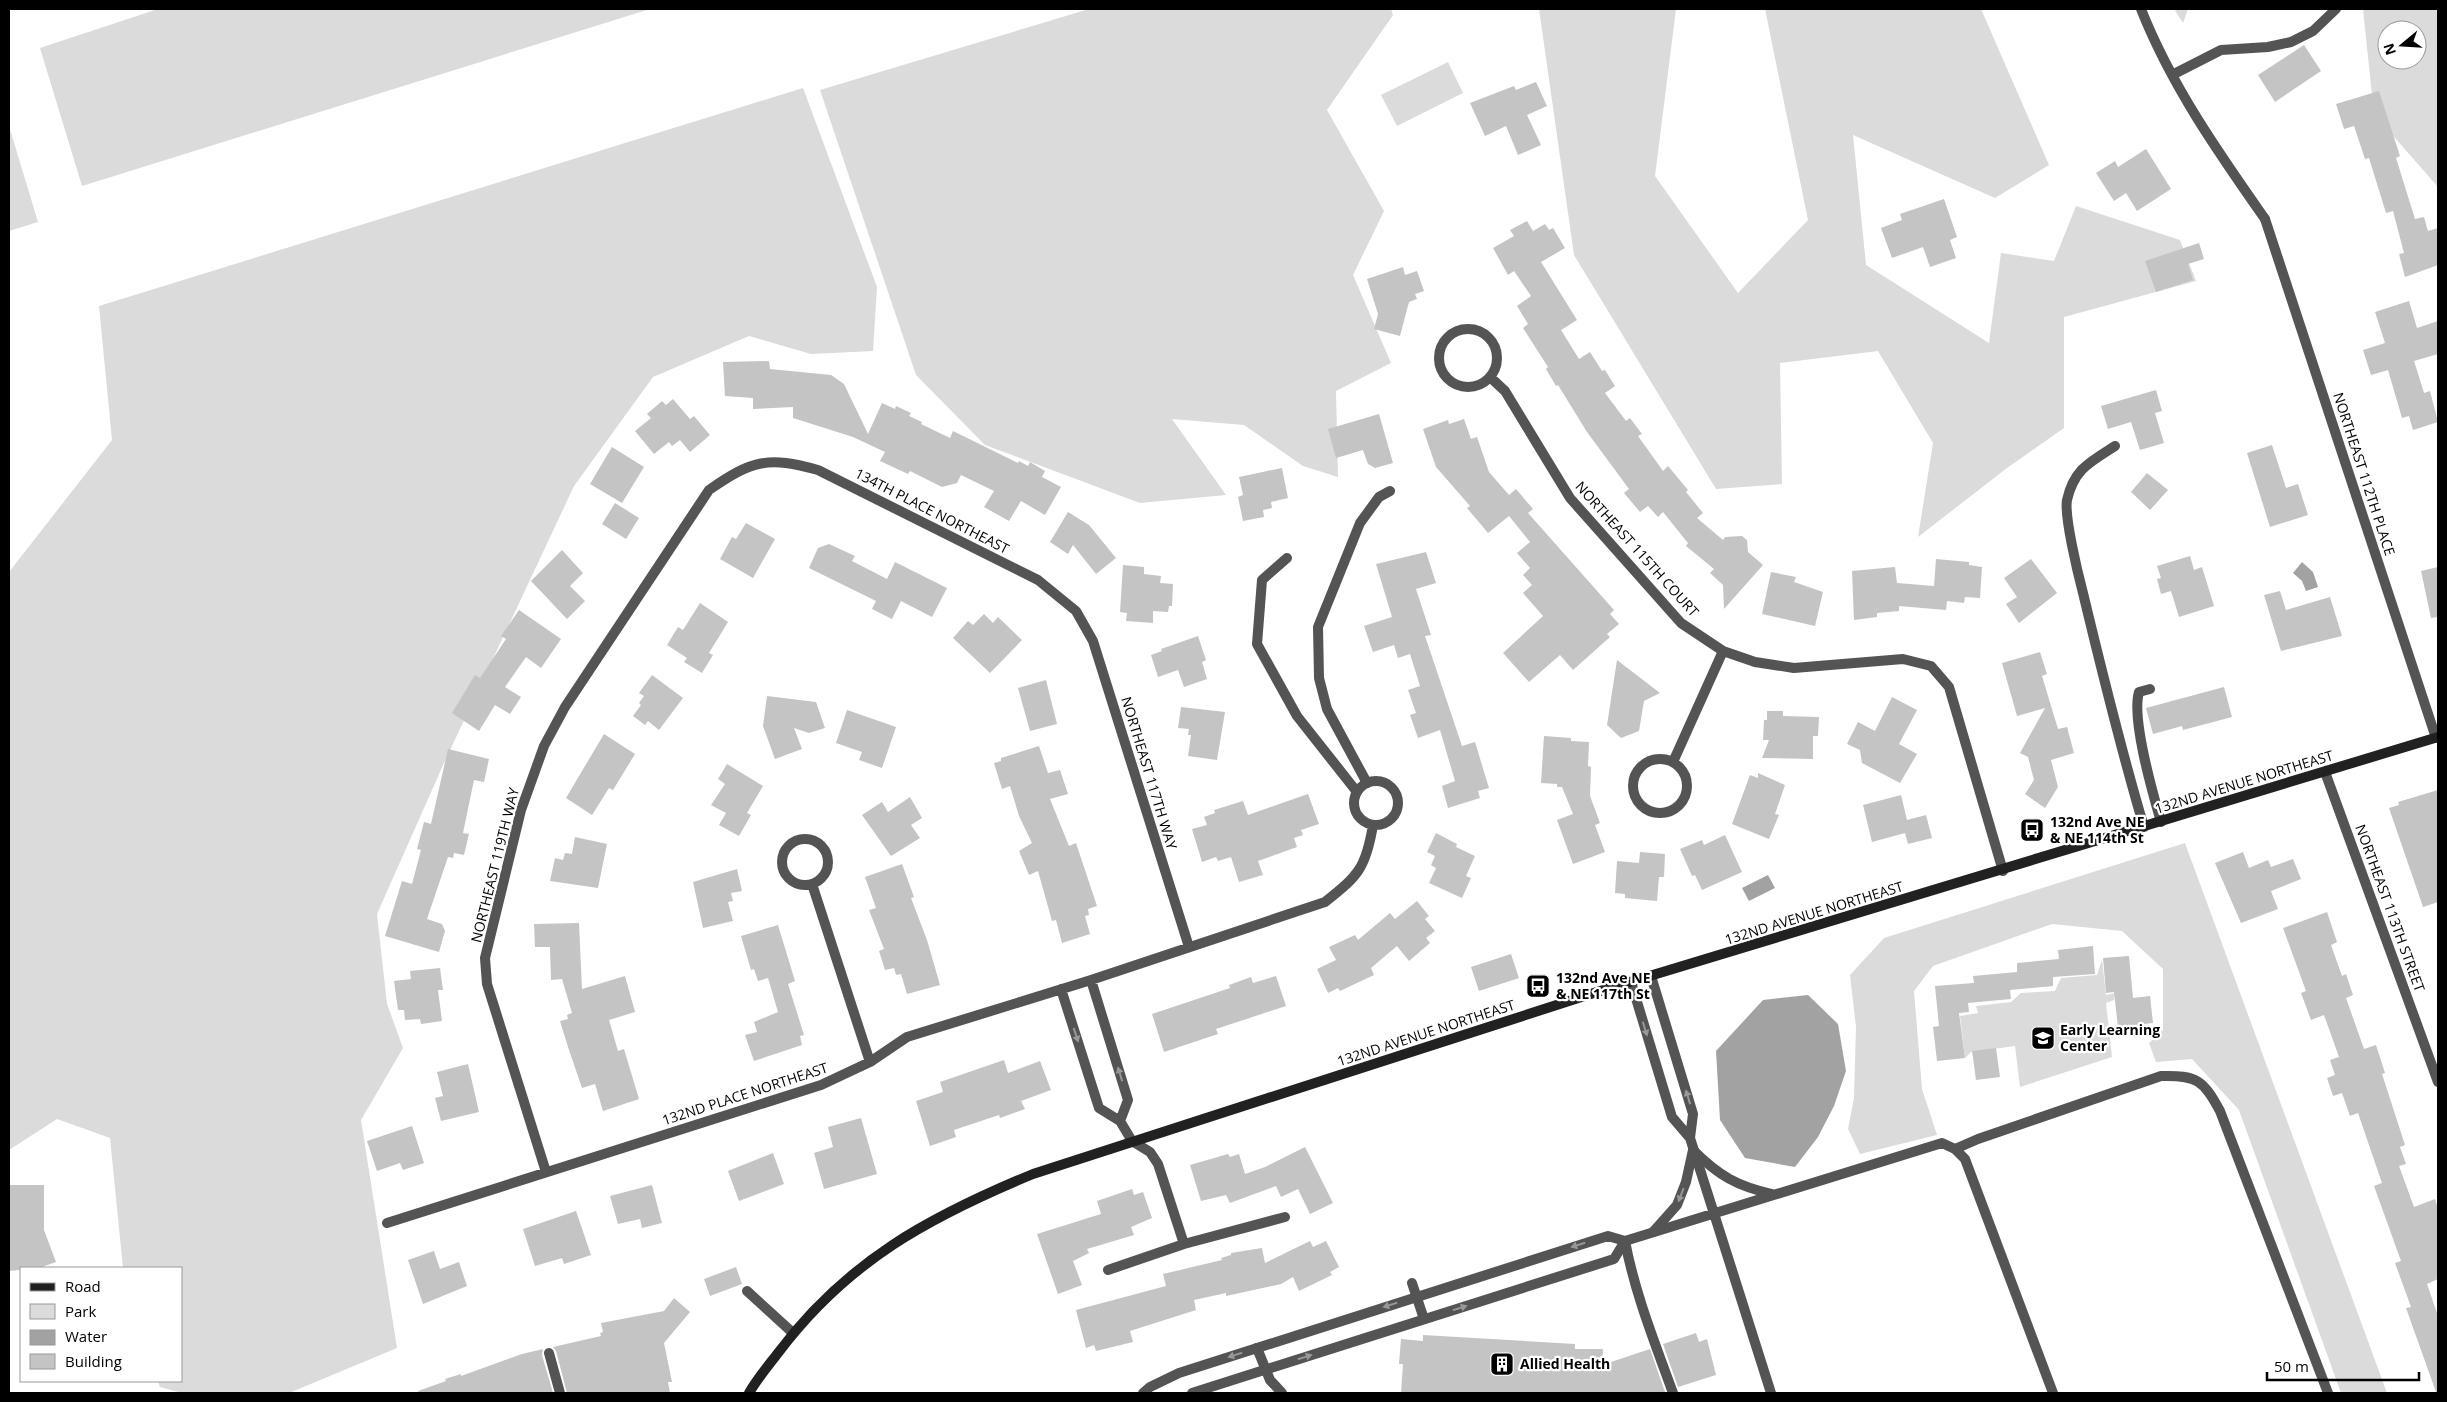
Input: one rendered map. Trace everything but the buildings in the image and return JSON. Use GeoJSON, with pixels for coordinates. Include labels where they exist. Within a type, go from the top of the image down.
{"type":"FeatureCollection","features":[{"type":"Feature","properties":{"kind":"street","name":"NORTHEAST 112TH PLACE"},"geometry":{"type":"LineString","coordinates":[[2141,9],[2156,48],[2218,152],[2265,219],[2437,737]]}},
{"type":"Feature","properties":{"kind":"street"},"geometry":{"type":"LineString","coordinates":[[2172,75],[2221,50],[2268,48],[2290,42],[2313,30],[2336,9]]}},
{"type":"Feature","properties":{"kind":"street"},"geometry":{"type":"LineString","coordinates":[[1471,329],[1487,336],[1494,343],[1498,361],[1490,377],[1475,387],[1457,385],[1449,380],[1440,365],[1441,347],[1446,339],[1453,333],[1471,329]]}},
{"type":"Feature","properties":{"kind":"street","name":"NORTHEAST 115TH COURT"},"geometry":{"type":"LineString","coordinates":[[1490,377],[1505,391],[1570,498],[1681,623],[1724,651],[1754,662],[1794,668],[1903,659],[1931,666],[1949,687],[2003,870]]}},
{"type":"Feature","properties":{"kind":"street"},"geometry":{"type":"LineString","coordinates":[[2116,446],[2094,459],[2076,474],[2067,502],[2074,558],[2110,704],[2144,828]]}},
{"type":"Feature","properties":{"kind":"street","name":"134TH PLACE NORTHEAST"},"geometry":{"type":"LineString","coordinates":[[765,462],[788,461],[818,470],[1038,580],[1076,611]]}},
{"type":"Feature","properties":{"kind":"street","name":"NORTHEAST 119TH WAY"},"geometry":{"type":"LineString","coordinates":[[546,1172],[487,984],[485,958],[521,810],[544,746],[564,707],[709,490],[736,471],[765,462]]}},
{"type":"Feature","properties":{"kind":"street"},"geometry":{"type":"LineString","coordinates":[[1366,783],[1327,709],[1319,678],[1318,627],[1360,523],[1379,497],[1390,491]]}},
{"type":"Feature","properties":{"kind":"street"},"geometry":{"type":"LineString","coordinates":[[1288,558],[1262,580],[1257,644],[1297,716],[1356,792]]}},
{"type":"Feature","properties":{"kind":"street","name":"NORTHEAST 117TH WAY"},"geometry":{"type":"LineString","coordinates":[[1076,611],[1093,641],[1189,947]]}},
{"type":"Feature","properties":{"kind":"street"},"geometry":{"type":"LineString","coordinates":[[1673,762],[1724,651]]}},
{"type":"Feature","properties":{"kind":"street"},"geometry":{"type":"LineString","coordinates":[[2150,689],[2139,692],[2136,701],[2145,760],[2161,822]]}},
{"type":"Feature","properties":{"kind":"street","name":"132ND AVENUE NORTHEAST"},"geometry":{"type":"LineString","coordinates":[[749,1393],[792,1333],[827,1297],[873,1256],[928,1222],[977,1197],[1033,1174],[1631,982],[2144,828],[2437,737]]}},
{"type":"Feature","properties":{"kind":"street"},"geometry":{"type":"LineString","coordinates":[[1655,759],[1673,762],[1680,767],[1687,784],[1684,801],[1670,812],[1662,814],[1644,809],[1633,794],[1634,776],[1646,763],[1655,759]]}},
{"type":"Feature","properties":{"kind":"street","name":"NORTHEAST 113TH STREET"},"geometry":{"type":"LineString","coordinates":[[2325,772],[2438,1082]]}},
{"type":"Feature","properties":{"kind":"street"},"geometry":{"type":"LineString","coordinates":[[1379,781],[1387,784],[1397,797],[1398,806],[1390,820],[1373,825],[1358,816],[1354,809],[1356,792],[1366,783],[1379,781]]}},
{"type":"Feature","properties":{"kind":"street","name":"132ND PLACE NORTHEAST"},"geometry":{"type":"LineString","coordinates":[[387,1224],[821,1085],[870,1062],[907,1037],[1092,980],[1325,902],[1352,880],[1369,853],[1373,825]]}},
{"type":"Feature","properties":{"kind":"street"},"geometry":{"type":"LineString","coordinates":[[805,838],[820,844],[828,858],[825,874],[812,884],[796,884],[789,879],[781,865],[784,849],[797,840],[805,838]]}},
{"type":"Feature","properties":{"kind":"street"},"geometry":{"type":"LineString","coordinates":[[812,884],[870,1062]]}},
{"type":"Feature","properties":{"kind":"street"},"geometry":{"type":"LineString","coordinates":[[1651,976],[1693,1114],[1690,1138],[1693,1150],[1771,1393]]}},
{"type":"Feature","properties":{"kind":"street"},"geometry":{"type":"LineString","coordinates":[[1092,980],[1128,1100],[1120,1120]]}},
{"type":"Feature","properties":{"kind":"street"},"geometry":{"type":"LineString","coordinates":[[1631,982],[1672,1117],[1690,1138]]}},
{"type":"Feature","properties":{"kind":"street"},"geometry":{"type":"LineString","coordinates":[[1061,989],[1099,1108],[1120,1120],[1132,1142],[1150,1152],[1158,1164],[1184,1244]]}},
{"type":"Feature","properties":{"kind":"street"},"geometry":{"type":"LineString","coordinates":[[1955,1149],[1978,1139],[2161,1076],[2179,1075],[2200,1081],[2209,1090],[2220,1111],[2328,1393]]}},
{"type":"Feature","properties":{"kind":"street"},"geometry":{"type":"LineString","coordinates":[[1142,1393],[1150,1386],[1179,1373],[1608,1236],[1625,1241],[1942,1143],[1955,1149],[1965,1159],[1972,1174],[2053,1393]]}},
{"type":"Feature","properties":{"kind":"street"},"geometry":{"type":"LineString","coordinates":[[1693,1150],[1712,1169],[1731,1181],[1745,1188],[1772,1194]]}},
{"type":"Feature","properties":{"kind":"street"},"geometry":{"type":"LineString","coordinates":[[1653,1232],[1677,1205],[1686,1182],[1693,1150]]}},
{"type":"Feature","properties":{"kind":"street"},"geometry":{"type":"LineString","coordinates":[[1108,1270],[1184,1244],[1285,1217]]}},
{"type":"Feature","properties":{"kind":"street"},"geometry":{"type":"LineString","coordinates":[[1192,1393],[1614,1259],[1625,1241]]}},
{"type":"Feature","properties":{"kind":"street"},"geometry":{"type":"LineString","coordinates":[[1625,1241],[1644,1316],[1674,1393]]}},
{"type":"Feature","properties":{"kind":"street"},"geometry":{"type":"LineString","coordinates":[[1412,1283],[1424,1319]]}},
{"type":"Feature","properties":{"kind":"street"},"geometry":{"type":"LineString","coordinates":[[747,1290],[792,1333]]}},
{"type":"Feature","properties":{"kind":"street"},"geometry":{"type":"LineString","coordinates":[[1257,1348],[1270,1380],[1282,1393]]}},
{"type":"Feature","properties":{"kind":"street"},"geometry":{"type":"LineString","coordinates":[[549,1353],[560,1393]]}},
{"type":"Feature","properties":{"kind":"green space"},"geometry":{"type":"Polygon","coordinates":[[[158,9],[650,9],[82,186],[40,48],[158,9]]]}},
{"type":"Feature","properties":{"kind":"green space"},"geometry":{"type":"Polygon","coordinates":[[[1089,9],[1391,9],[1393,15],[1327,110],[1384,211],[1353,275],[1391,363],[1336,391],[1338,477],[1303,466],[1244,425],[1172,419],[1226,495],[1140,503],[985,445],[916,375],[820,90],[1089,9]]]}},
{"type":"Feature","properties":{"kind":"green space"},"geometry":{"type":"Polygon","coordinates":[[[1539,9],[1676,9],[1655,176],[1738,293],[1808,220],[1765,9],[1981,9],[2049,165],[1995,198],[1853,135],[1866,265],[1989,343],[2001,253],[2054,261],[2076,206],[2180,240],[2196,281],[2064,317],[2064,428],[2007,468],[1918,537],[1933,443],[1878,351],[1780,363],[1782,484],[1716,489],[1574,255],[1539,9]]]}},
{"type":"Feature","properties":{"kind":"green space"},"geometry":{"type":"Polygon","coordinates":[[[2174,9],[2188,9],[2183,23],[2174,9]]]}},
{"type":"Feature","properties":{"kind":"green space"},"geometry":{"type":"Polygon","coordinates":[[[2363,9],[2438,9],[2438,187],[2374,114],[2363,9]]]}},
{"type":"Feature","properties":{"kind":"green space"},"geometry":{"type":"Polygon","coordinates":[[[1448,62],[1463,93],[1397,126],[1381,95],[1448,62]]]}},
{"type":"Feature","properties":{"kind":"green space"},"geometry":{"type":"Polygon","coordinates":[[[803,88],[877,287],[873,351],[811,354],[749,336],[653,377],[574,486],[444,763],[377,914],[387,1004],[403,1048],[361,1120],[397,1348],[289,1393],[182,1393],[160,1387],[158,1382],[182,1382],[182,1267],[123,1267],[110,1138],[57,1119],[9,1150],[9,572],[112,440],[99,306],[803,88]]]}},
{"type":"Feature","properties":{"kind":"green space"},"geometry":{"type":"Polygon","coordinates":[[[9,126],[38,222],[9,231],[9,126]]]}},
{"type":"Feature","properties":{"kind":"green space"},"geometry":{"type":"Polygon","coordinates":[[[2185,843],[2387,1393],[2341,1393],[2239,1110],[2192,1059],[2156,1062],[2149,1043],[2163,1030],[2163,969],[2122,931],[2052,924],[1933,966],[1914,991],[1922,1089],[1937,1135],[1860,1154],[1848,1129],[1854,1098],[1856,1027],[1850,975],[1884,938],[2185,843]]]}},
{"type":"Feature","properties":{"kind":"green space"},"geometry":{"type":"Polygon","coordinates":[[[2102,960],[2106,995],[2115,993],[2114,1000],[2106,1003],[2112,1057],[2020,1087],[2015,1046],[1971,1052],[1965,1058],[1960,1016],[1978,1013],[1976,1006],[2011,1002],[2021,993],[2055,991],[2061,978],[2097,975],[2102,960]]]}},
{"type":"Feature","properties":{"kind":"water"},"geometry":{"type":"Polygon","coordinates":[[[2302,562],[2313,572],[2318,587],[2306,591],[2302,581],[2293,573],[2302,562]]]}},
{"type":"Feature","properties":{"kind":"water"},"geometry":{"type":"Polygon","coordinates":[[[1768,875],[1775,888],[1749,901],[1742,888],[1768,875]]]}},
{"type":"Feature","properties":{"kind":"water"},"geometry":{"type":"Polygon","coordinates":[[[1808,995],[1838,1024],[1846,1071],[1834,1106],[1818,1137],[1795,1167],[1745,1158],[1720,1120],[1716,1051],[1763,1000],[1808,995]]]}},
{"type":"Feature","properties":{"kind":"place","name":"132nd Ave NE & NE 114th St"},"geometry":{"type":"Point","coordinates":[2032,830]}},
{"type":"Feature","properties":{"kind":"place","name":"132nd Ave NE & NE 117th St"},"geometry":{"type":"Point","coordinates":[1538,986]}},
{"type":"Feature","properties":{"kind":"place","name":"Early Learning Center"},"geometry":{"type":"Point","coordinates":[2043,1038]}},
{"type":"Feature","properties":{"kind":"place","name":"Allied Health"},"geometry":{"type":"Point","coordinates":[1502,1364]}}]}
